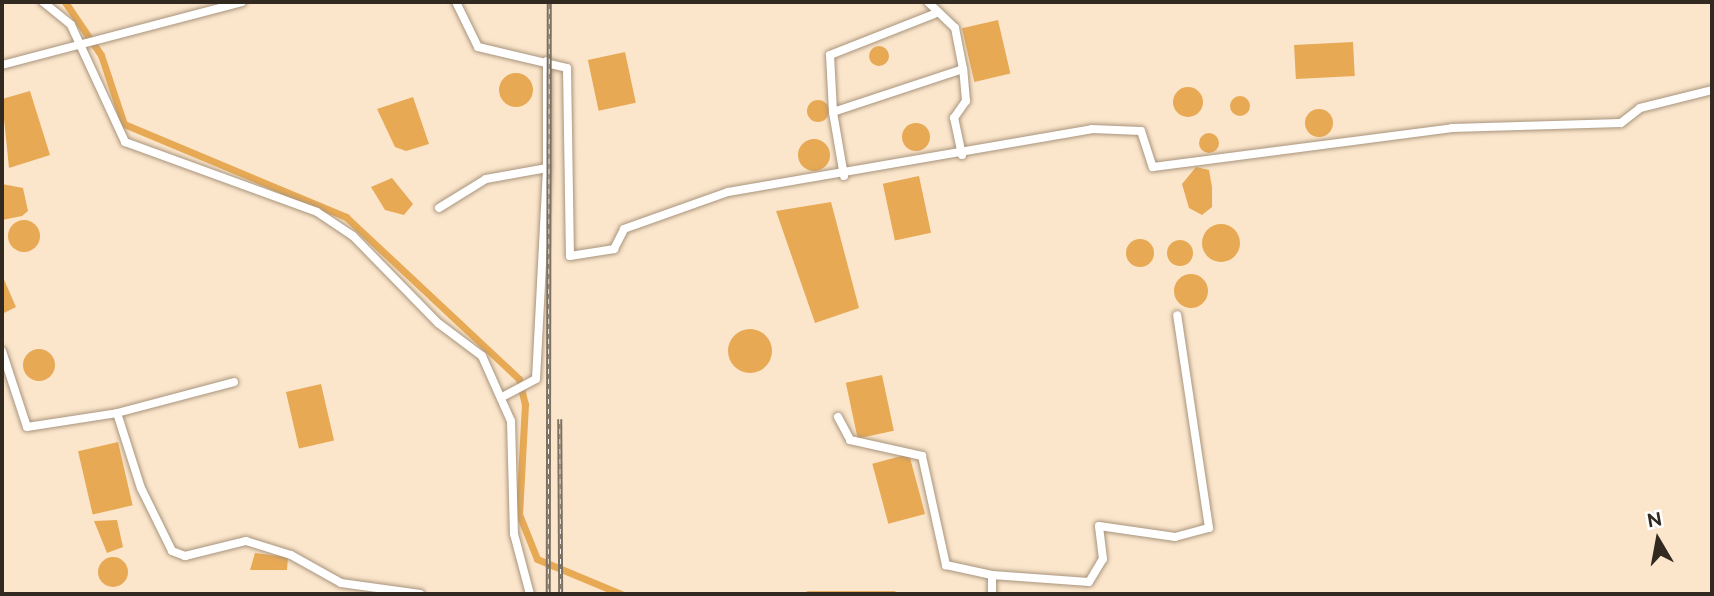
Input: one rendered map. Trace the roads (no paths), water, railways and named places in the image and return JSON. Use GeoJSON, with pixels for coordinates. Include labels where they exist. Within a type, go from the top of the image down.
{"type":"FeatureCollection","features":[{"type":"Feature","properties":{"kind":"street"},"geometry":{"type":"LineString","coordinates":[[44,2],[86,45],[125,142],[335,224],[438,323],[482,356],[504,396],[511,421],[514,534],[530,594]]}},
{"type":"Feature","properties":{"kind":"street"},"geometry":{"type":"LineString","coordinates":[[2,65],[68,44],[86,45],[242,2]]}},
{"type":"Feature","properties":{"kind":"street"},"geometry":{"type":"LineString","coordinates":[[456,2],[478,47],[517,61],[564,64],[569,73],[570,256],[614,249],[624,229],[707,198],[962,155],[1092,129],[1133,129],[1147,136],[1153,167],[1452,128],[1621,123],[1640,108],[1712,90]]}},
{"type":"Feature","properties":{"kind":"street"},"geometry":{"type":"LineString","coordinates":[[928,2],[934,14],[955,28],[966,102],[954,118],[962,155]]}},
{"type":"Feature","properties":{"kind":"street"},"geometry":{"type":"LineString","coordinates":[[844,176],[833,112],[830,55],[934,14]]}},
{"type":"Feature","properties":{"kind":"street"},"geometry":{"type":"LineString","coordinates":[[504,396],[529,387],[537,371],[547,168],[547,61]]}},
{"type":"Feature","properties":{"kind":"street"},"geometry":{"type":"LineString","coordinates":[[833,112],[963,69]]}},
{"type":"Feature","properties":{"kind":"street"},"geometry":{"type":"LineString","coordinates":[[439,208],[486,179],[547,168]]}},
{"type":"Feature","properties":{"kind":"street"},"geometry":{"type":"LineString","coordinates":[[838,417],[850,440],[922,456],[946,565],[992,578],[1089,582],[1103,559],[1099,526],[1175,537],[1209,528],[1177,315]]}},
{"type":"Feature","properties":{"kind":"street"},"geometry":{"type":"LineString","coordinates":[[2,351],[27,427],[117,412],[234,382]]}},
{"type":"Feature","properties":{"kind":"street"},"geometry":{"type":"LineString","coordinates":[[117,412],[141,488],[172,551],[185,556],[246,541],[291,555],[341,583],[419,594]]}},
{"type":"Feature","properties":{"kind":"street"},"geometry":{"type":"LineString","coordinates":[[992,578],[992,594]]}},
{"type":"Feature","properties":{"kind":"waterway"},"geometry":{"type":"LineString","coordinates":[[65,2],[101,55],[124,124],[346,217],[519,379],[525,404],[519,514],[537,559],[621,594]]}},
{"type":"Feature","properties":{"kind":"waterway"},"geometry":{"type":"LineString","coordinates":[[808,594],[893,594]]}},
{"type":"Feature","properties":{"kind":"railway"},"geometry":{"type":"LineString","coordinates":[[548,594],[549,2]]}},
{"type":"Feature","properties":{"kind":"railway"},"geometry":{"type":"LineString","coordinates":[[560,419],[561,594]]}}]}
